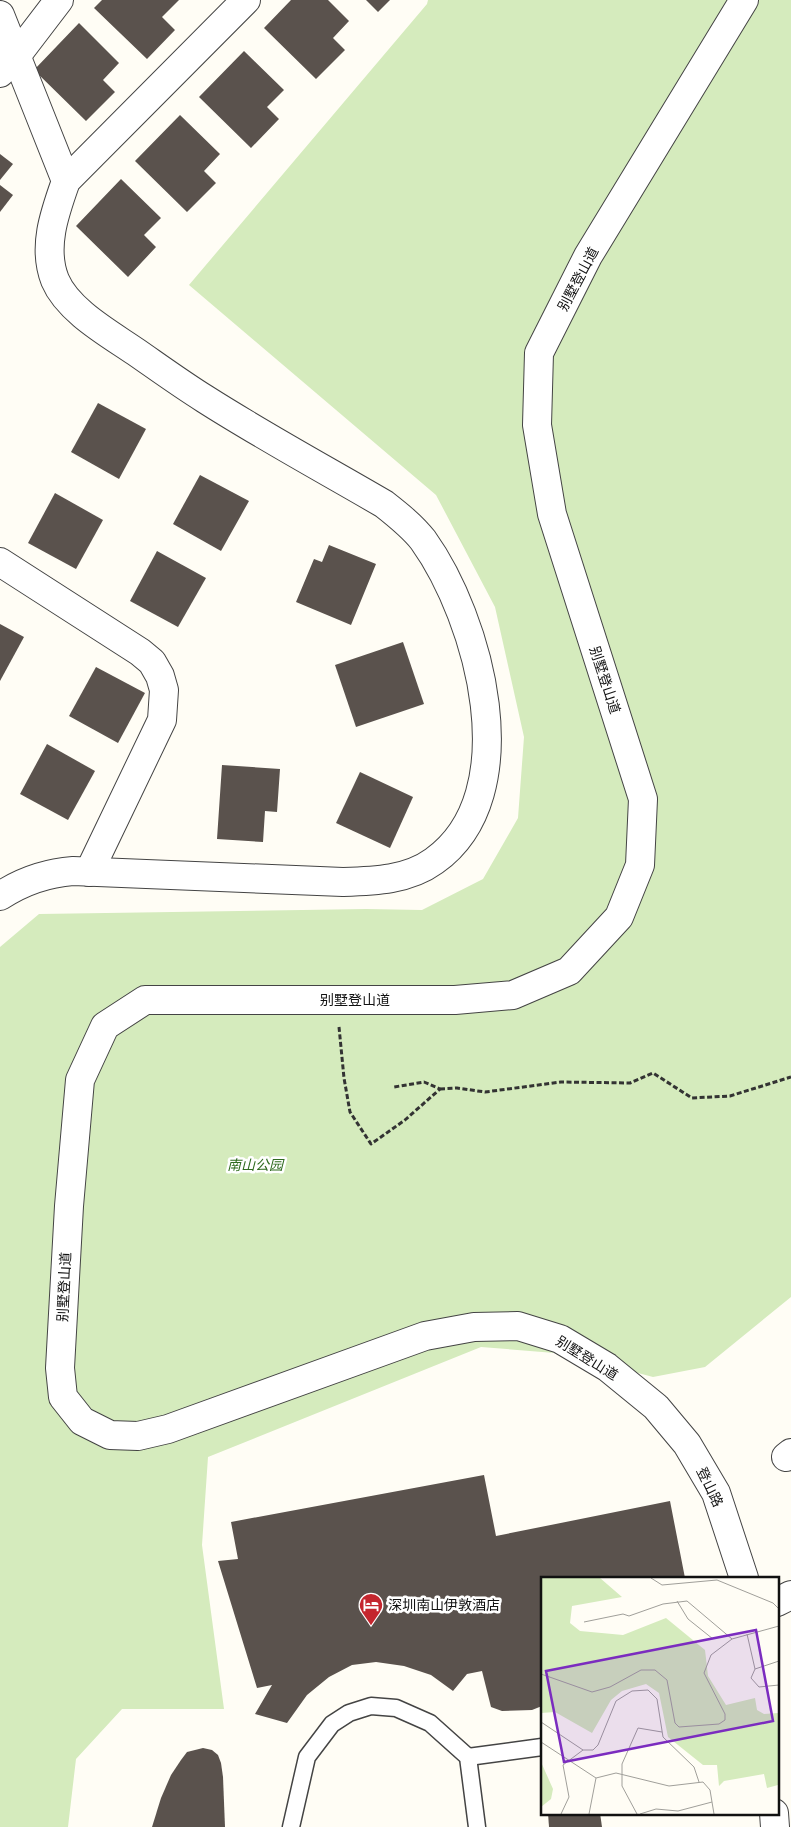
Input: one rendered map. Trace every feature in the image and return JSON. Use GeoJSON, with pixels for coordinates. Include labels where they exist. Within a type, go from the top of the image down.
{"type":"FeatureCollection","features":[{"type":"Feature","properties":{"kind":"street"},"geometry":{"type":"LineString","coordinates":[[8,64],[59,0]]}},
{"type":"Feature","properties":{"kind":"street"},"geometry":{"type":"LineString","coordinates":[[0,896],[21,884],[57,872],[369,882],[393,878],[416,871],[434,861],[450,846],[466,826],[476,804],[483,778],[487,746],[486,714],[477,659],[468,630],[452,591],[422,540],[404,520],[384,504],[204,399],[86,317],[67,298],[56,281],[50,263],[50,237],[56,209],[66,181],[246,0]]}},
{"type":"Feature","properties":{"kind":"street","name":"别墅登山道"},"geometry":{"type":"LineString","coordinates":[[656,1407],[607,1367],[560,1339],[518,1326],[474,1327],[425,1336],[168,1429],[138,1436],[110,1436],[82,1421],[63,1397],[60,1368],[69,1206],[80,1080],[105,1026],[145,1000],[456,1000],[513,996],[569,971],[619,917],[640,866],[643,799],[552,514],[537,425],[539,353],[588,256],[744,0]]}},
{"type":"Feature","properties":{"kind":"street"},"geometry":{"type":"LineString","coordinates":[[0,15],[8,64],[66,181]]}},
{"type":"Feature","properties":{"kind":"street"},"geometry":{"type":"LineString","coordinates":[[0,562],[140,652],[152,662],[160,676],[164,690],[162,720],[89,872]]}},
{"type":"Feature","properties":{"kind":"street","name":"登山路"},"geometry":{"type":"LineString","coordinates":[[656,1407],[687,1444],[716,1493],[744,1577]]}},
{"type":"Feature","properties":{"kind":"street"},"geometry":{"type":"LineString","coordinates":[[778,1602],[791,1595]]}},
{"type":"Feature","properties":{"kind":"street"},"geometry":{"type":"LineString","coordinates":[[774,1814],[775,1827]]}},
{"type":"Feature","properties":{"kind":"lane"},"geometry":{"type":"LineString","coordinates":[[291,1827],[307,1757],[332,1724],[348,1713],[371,1706],[396,1708],[430,1723],[468,1757],[477,1827]]}},
{"type":"Feature","properties":{"kind":"lane"},"geometry":{"type":"LineString","coordinates":[[468,1757],[541,1747]]}},
{"type":"Feature","properties":{"kind":"path"},"geometry":{"type":"LineString","coordinates":[[372,1000],[339,1027],[344,1078],[350,1112],[371,1144],[405,1120],[440,1089]]}},
{"type":"Feature","properties":{"kind":"path"},"geometry":{"type":"LineString","coordinates":[[394,1087],[424,1082],[440,1089],[457,1088],[485,1092],[561,1082],[630,1083],[653,1073],[692,1098],[730,1096],[791,1077]]}},
{"type":"Feature","properties":{"kind":"green space","name":"南山公园"},"geometry":{"type":"Polygon","coordinates":[[[428,0],[791,0],[791,1297],[705,1367],[653,1377],[567,1354],[481,1347],[208,1457],[202,1545],[224,1709],[122,1709],[76,1759],[68,1827],[0,1827],[0,947],[39,914],[366,909],[422,910],[483,879],[518,818],[524,737],[495,607],[436,495],[189,285],[427,4],[428,0]]]}},
{"type":"Feature","properties":{"kind":"building"},"geometry":{"type":"Polygon","coordinates":[[[102,0],[179,0],[162,17],[175,30],[147,59],[94,8],[102,0]]]}},
{"type":"Feature","properties":{"kind":"building"},"geometry":{"type":"Polygon","coordinates":[[[291,0],[328,0],[349,21],[333,38],[345,50],[316,79],[264,28],[291,0]]]}},
{"type":"Feature","properties":{"kind":"building"},"geometry":{"type":"Polygon","coordinates":[[[366,0],[390,0],[378,12],[366,0]]]}},
{"type":"Feature","properties":{"kind":"building"},"geometry":{"type":"Polygon","coordinates":[[[79,23],[119,63],[103,80],[115,92],[86,121],[34,70],[79,23]]]}},
{"type":"Feature","properties":{"kind":"building"},"geometry":{"type":"Polygon","coordinates":[[[244,51],[284,90],[267,107],[279,119],[251,148],[199,97],[244,51]]]}},
{"type":"Feature","properties":{"kind":"building"},"geometry":{"type":"Polygon","coordinates":[[[180,115],[220,154],[204,171],[216,183],[187,212],[135,161],[180,115]]]}},
{"type":"Feature","properties":{"kind":"building"},"geometry":{"type":"Polygon","coordinates":[[[0,154],[13,164],[0,180],[0,154]]]}},
{"type":"Feature","properties":{"kind":"building"},"geometry":{"type":"Polygon","coordinates":[[[121,179],[161,218],[144,235],[156,247],[128,277],[76,226],[121,179]]]}},
{"type":"Feature","properties":{"kind":"building"},"geometry":{"type":"Polygon","coordinates":[[[0,185],[13,195],[0,212],[0,185]]]}},
{"type":"Feature","properties":{"kind":"building"},"geometry":{"type":"Polygon","coordinates":[[[98,403],[146,429],[119,479],[71,452],[98,403]]]}},
{"type":"Feature","properties":{"kind":"building"},"geometry":{"type":"Polygon","coordinates":[[[200,475],[249,501],[221,551],[173,524],[200,475]]]}},
{"type":"Feature","properties":{"kind":"building"},"geometry":{"type":"Polygon","coordinates":[[[55,493],[103,520],[76,569],[28,543],[55,493]]]}},
{"type":"Feature","properties":{"kind":"building"},"geometry":{"type":"Polygon","coordinates":[[[329,545],[376,564],[351,625],[296,602],[314,559],[322,562],[329,545]]]}},
{"type":"Feature","properties":{"kind":"building"},"geometry":{"type":"Polygon","coordinates":[[[157,551],[206,578],[178,627],[130,601],[157,551]]]}},
{"type":"Feature","properties":{"kind":"building"},"geometry":{"type":"Polygon","coordinates":[[[0,624],[24,637],[0,681],[0,624]]]}},
{"type":"Feature","properties":{"kind":"building"},"geometry":{"type":"Polygon","coordinates":[[[403,642],[424,704],[356,727],[335,665],[403,642]]]}},
{"type":"Feature","properties":{"kind":"building"},"geometry":{"type":"Polygon","coordinates":[[[96,667],[145,693],[118,743],[69,716],[96,667]]]}},
{"type":"Feature","properties":{"kind":"building"},"geometry":{"type":"Polygon","coordinates":[[[47,744],[95,771],[68,820],[20,794],[47,744]]]}},
{"type":"Feature","properties":{"kind":"building"},"geometry":{"type":"Polygon","coordinates":[[[222,765],[280,769],[277,812],[265,811],[263,842],[217,839],[222,765]]]}},
{"type":"Feature","properties":{"kind":"building"},"geometry":{"type":"Polygon","coordinates":[[[360,772],[413,797],[390,848],[336,823],[360,772]]]}},
{"type":"Feature","properties":{"kind":"building"},"geometry":{"type":"Polygon","coordinates":[[[484,1475],[496,1536],[670,1501],[685,1577],[541,1577],[541,1706],[532,1710],[502,1711],[491,1707],[482,1671],[467,1674],[453,1691],[431,1675],[404,1666],[376,1662],[352,1665],[329,1677],[307,1695],[287,1723],[255,1714],[272,1685],[257,1688],[218,1561],[238,1559],[231,1522],[484,1475]]]}},
{"type":"Feature","properties":{"kind":"building"},"geometry":{"type":"Polygon","coordinates":[[[203,1748],[212,1750],[218,1755],[221,1763],[225,1827],[152,1827],[171,1775],[187,1752],[203,1748]]]}},
{"type":"Feature","properties":{"kind":"building"},"geometry":{"type":"Polygon","coordinates":[[[548,1814],[600,1814],[602,1827],[549,1827],[548,1814]]]}},
{"type":"Feature","properties":{"kind":"place","name":"深圳南山伊敦酒店"},"geometry":{"type":"Point","coordinates":[371,1626]}}]}
